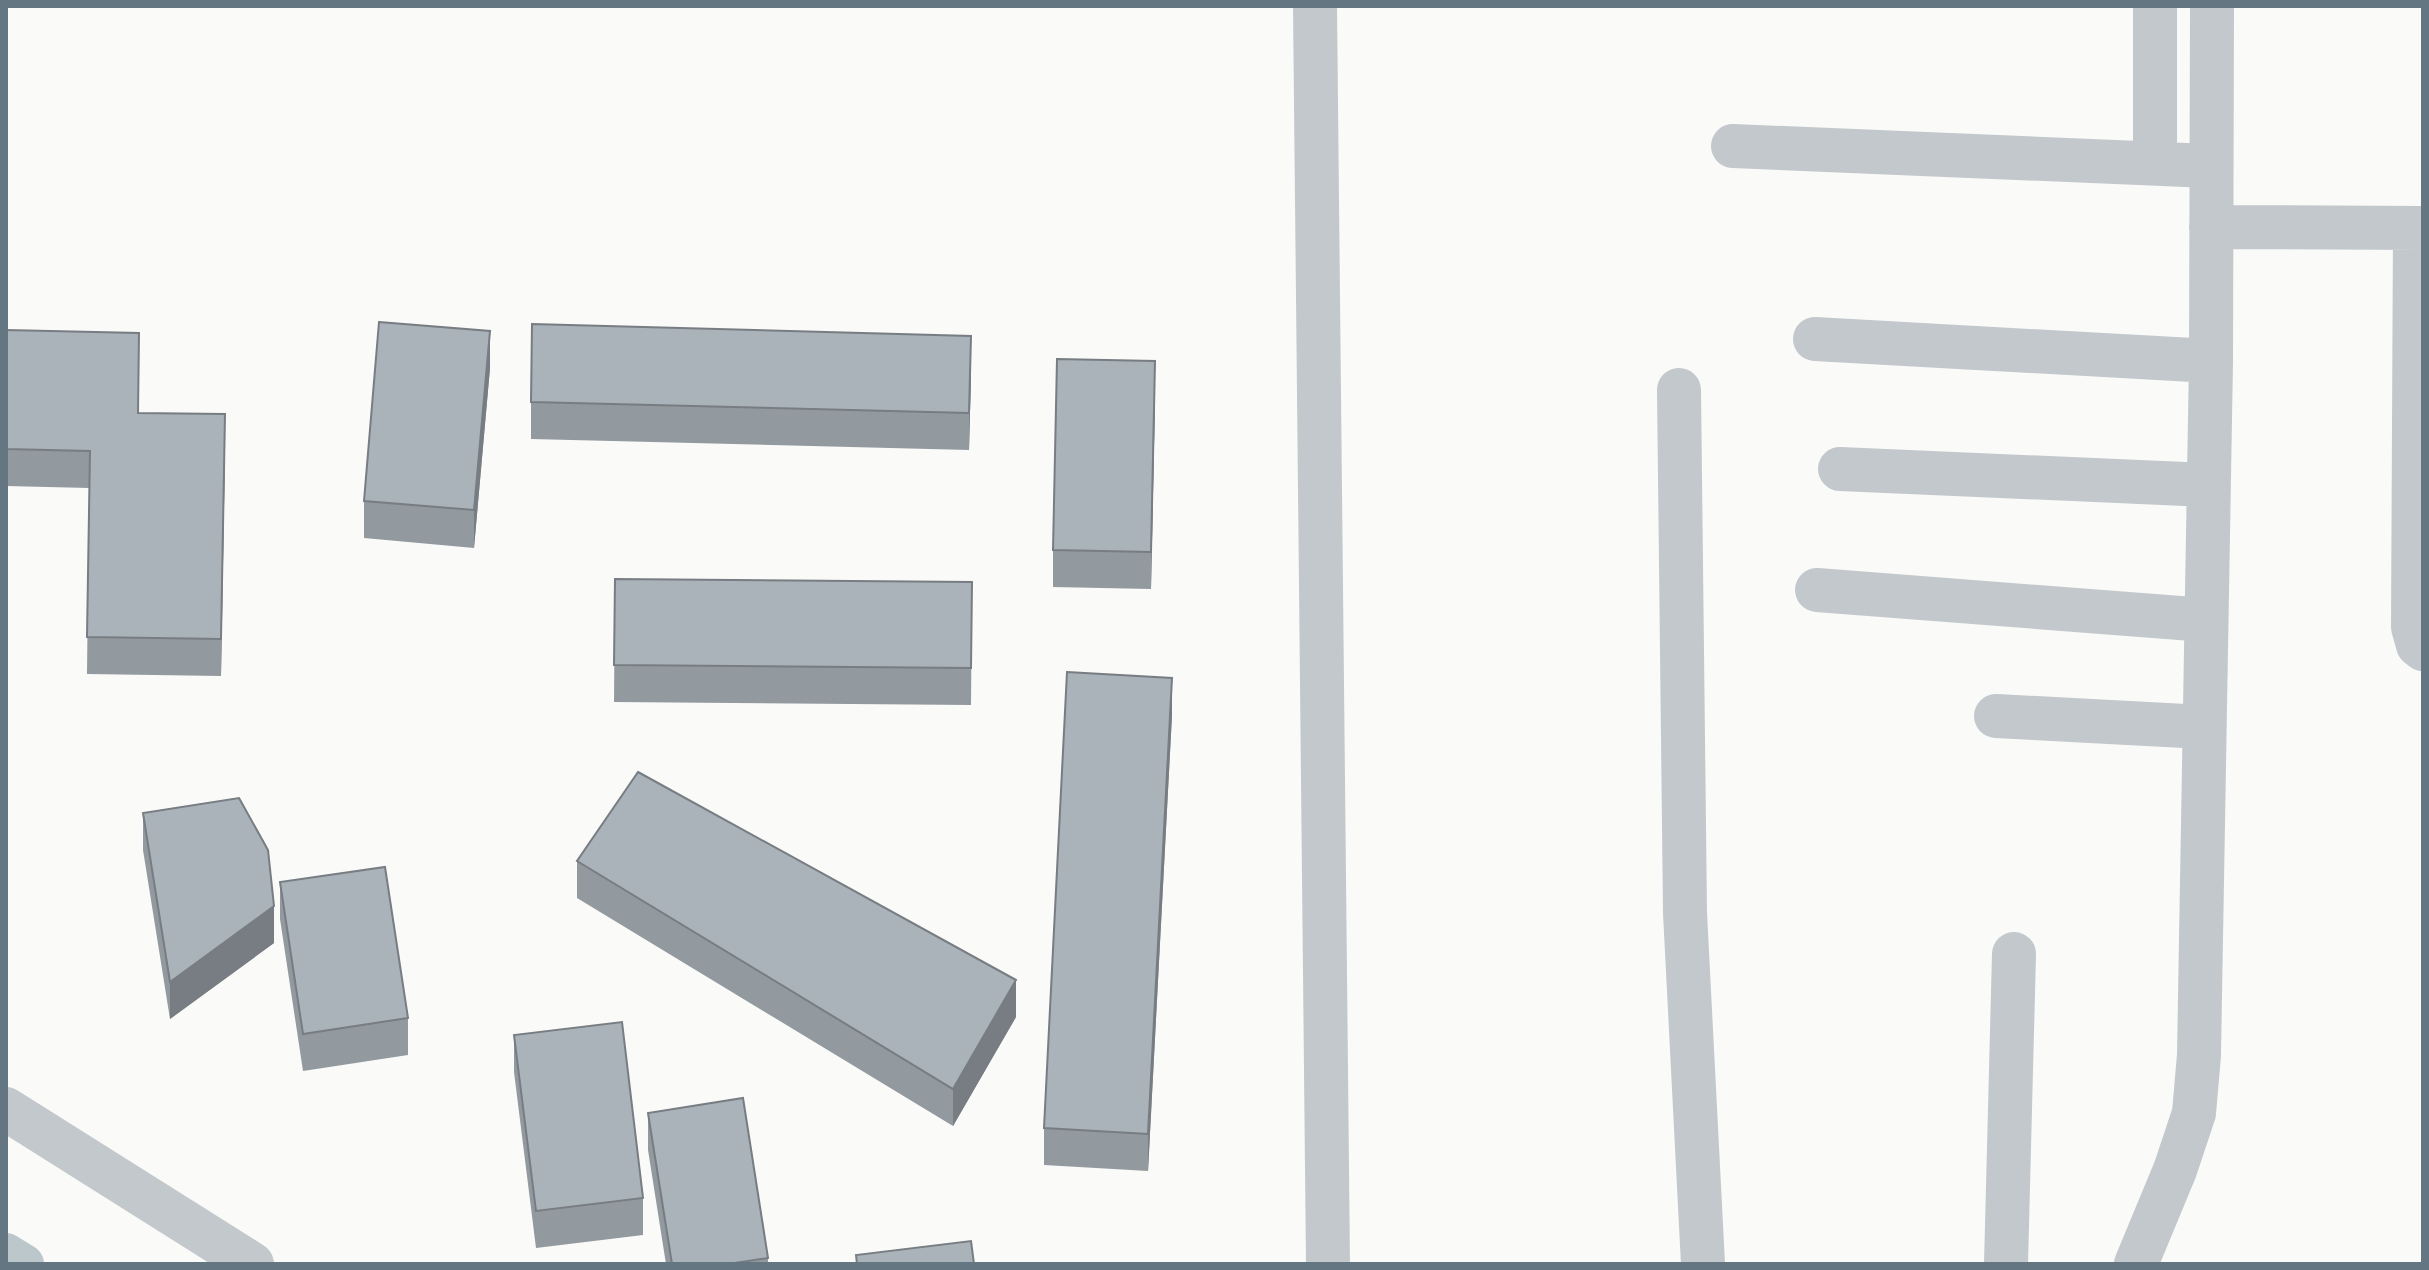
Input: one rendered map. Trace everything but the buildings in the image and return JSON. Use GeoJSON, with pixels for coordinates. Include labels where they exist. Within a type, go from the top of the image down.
{"type":"FeatureCollection","features":[{"type":"Feature","properties":{"kind":"street"},"geometry":{"type":"LineString","coordinates":[[1315,6],[1328,1264]]}},
{"type":"Feature","properties":{"kind":"street"},"geometry":{"type":"LineString","coordinates":[[2155,6],[2155,163]]}},
{"type":"Feature","properties":{"kind":"street"},"geometry":{"type":"LineString","coordinates":[[2136,1264],[2175,1170],[2194,1113],[2199,1055],[2211,361],[2212,6]]}},
{"type":"Feature","properties":{"kind":"street"},"geometry":{"type":"LineString","coordinates":[[1733,146],[2210,166]]}},
{"type":"Feature","properties":{"kind":"street"},"geometry":{"type":"LineString","coordinates":[[2211,227],[2419,228],[2413,627],[2418,645],[2423,649]]}},
{"type":"Feature","properties":{"kind":"street"},"geometry":{"type":"LineString","coordinates":[[1815,339],[2211,361]]}},
{"type":"Feature","properties":{"kind":"street"},"geometry":{"type":"LineString","coordinates":[[1679,390],[1685,913],[1703,1264]]}},
{"type":"Feature","properties":{"kind":"street"},"geometry":{"type":"LineString","coordinates":[[1840,469],[2208,485]]}},
{"type":"Feature","properties":{"kind":"street"},"geometry":{"type":"LineString","coordinates":[[1817,590],[2206,620]]}},
{"type":"Feature","properties":{"kind":"street"},"geometry":{"type":"LineString","coordinates":[[1996,716],[2204,727]]}},
{"type":"Feature","properties":{"kind":"street"},"geometry":{"type":"LineString","coordinates":[[2006,1264],[2014,954]]}},
{"type":"Feature","properties":{"kind":"street"},"geometry":{"type":"LineString","coordinates":[[6,1109],[252,1264]]}},
{"type":"Feature","properties":{"kind":"waterway"},"geometry":{"type":"LineString","coordinates":[[6,1253],[24,1264]]}}]}
